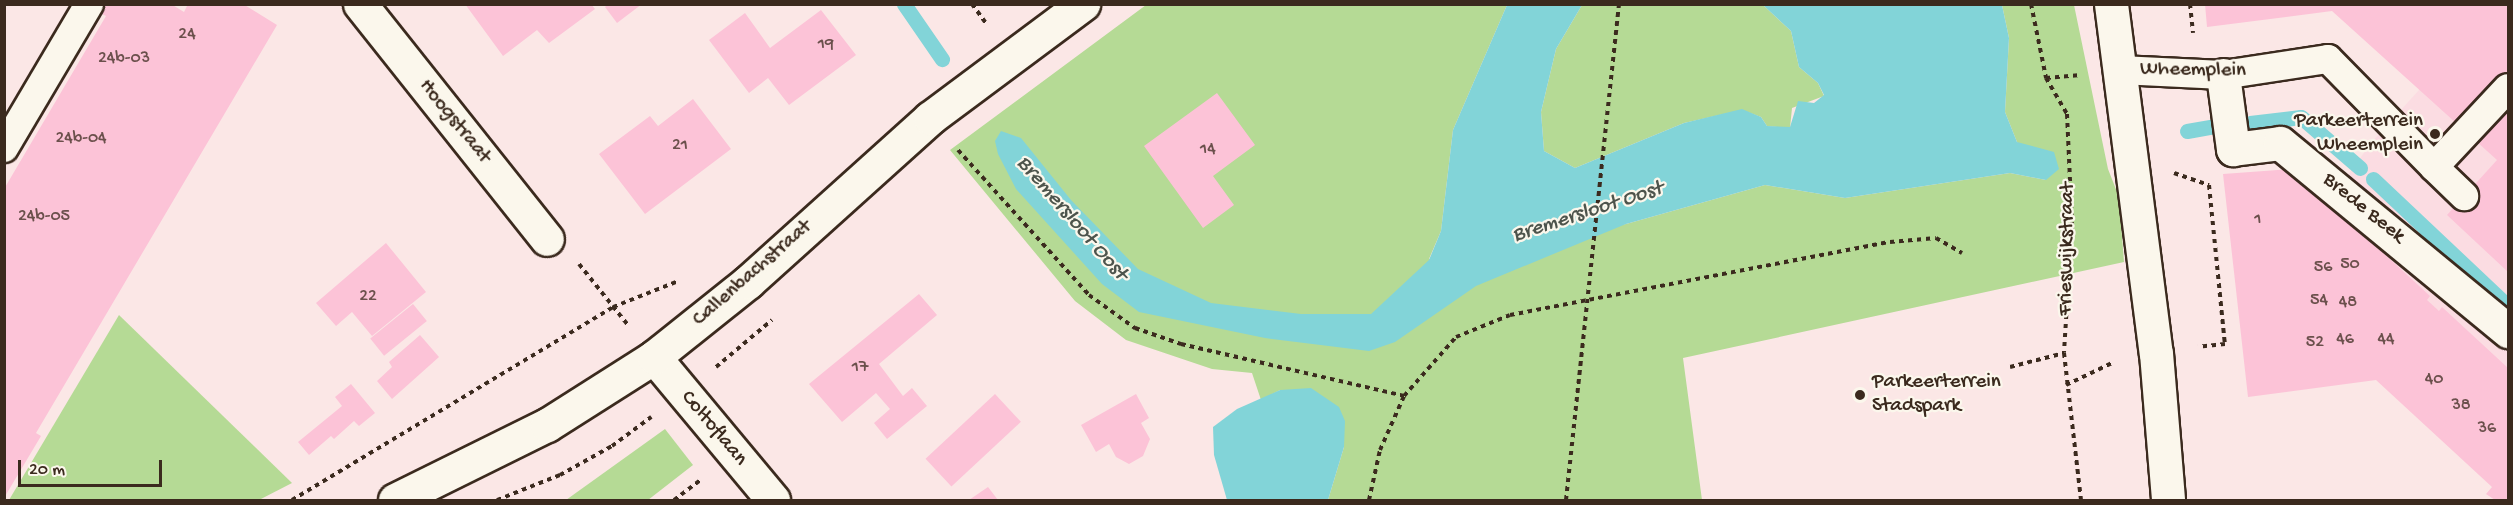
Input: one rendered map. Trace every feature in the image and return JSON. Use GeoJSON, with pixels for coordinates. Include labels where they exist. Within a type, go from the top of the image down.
{"type":"FeatureCollection","features":[{"type":"Feature","properties":{"kind":"street","name":"Hoogstraat"},"geometry":{"type":"LineString","coordinates":[[360,4],[548,239]]}},
{"type":"Feature","properties":{"kind":"street","name":"Callenbachstraat"},"geometry":{"type":"LineString","coordinates":[[395,501],[547,425],[654,357],[748,282],[930,118],[1083,4]]}},
{"type":"Feature","properties":{"kind":"street"},"geometry":{"type":"LineString","coordinates":[[2111,4],[2136,218],[2156,352],[2168,501]]}},
{"type":"Feature","properties":{"kind":"street","name":"Brede Beek"},"geometry":{"type":"LineString","coordinates":[[2223,75],[2233,149],[2280,143],[2508,332]]}},
{"type":"Feature","properties":{"kind":"street","name":"Coltoflaan"},"geometry":{"type":"LineString","coordinates":[[654,357],[773,501]]}},
{"type":"Feature","properties":{"kind":"lane"},"geometry":{"type":"LineString","coordinates":[[4,148],[89,4]]}},
{"type":"Feature","properties":{"kind":"lane","name":"Wheemplein"},"geometry":{"type":"LineString","coordinates":[[2120,70],[2223,75],[2328,59],[2434,167]]}},
{"type":"Feature","properties":{"kind":"lane"},"geometry":{"type":"LineString","coordinates":[[2464,196],[2434,167],[2508,88]]}},
{"type":"Feature","properties":{"kind":"path"},"geometry":{"type":"LineString","coordinates":[[1566,501],[1619,4]]}},
{"type":"Feature","properties":{"kind":"path","name":"Frieswijkstraat"},"geometry":{"type":"LineString","coordinates":[[2031,4],[2046,78],[2067,114],[2072,225],[2064,353],[2081,501]]}},
{"type":"Feature","properties":{"kind":"path"},"geometry":{"type":"LineString","coordinates":[[930,118],[1089,295],[1135,328],[1181,344],[1404,396]]}},
{"type":"Feature","properties":{"kind":"path"},"geometry":{"type":"LineString","coordinates":[[1369,501],[1380,450],[1404,396],[1456,337],[1510,315],[1890,242],[1936,238],[1962,253]]}},
{"type":"Feature","properties":{"kind":"path"},"geometry":{"type":"LineString","coordinates":[[548,239],[565,246],[654,357]]}},
{"type":"Feature","properties":{"kind":"path"},"geometry":{"type":"LineString","coordinates":[[2010,367],[2064,353]]}},
{"type":"Feature","properties":{"kind":"shaded area"},"geometry":{"type":"Polygon","coordinates":[[[2496,5],[2508,5],[2508,431],[2297,246],[2371,143],[2496,5]]]}},
{"type":"Feature","properties":{"kind":"green space"},"geometry":{"type":"Polygon","coordinates":[[[1146,5],[1507,5],[1453,130],[1441,231],[1429,259],[1626,224],[1765,185],[1845,198],[2010,173],[2046,180],[2017,142],[2005,112],[2009,38],[2002,5],[2074,5],[2108,169],[2119,197],[2124,262],[1683,358],[1702,500],[1328,500],[1344,447],[1280,390],[1261,400],[1252,373],[1212,369],[1126,340],[1075,301],[950,150],[1146,5]]]}},
{"type":"Feature","properties":{"kind":"green space"},"geometry":{"type":"Polygon","coordinates":[[[1582,5],[1763,5],[1791,31],[1799,67],[1818,83],[1824,96],[1792,108],[1790,128],[1767,126],[1761,117],[1742,110],[1684,123],[1575,168],[1544,151],[1541,112],[1556,49],[1582,5]]]}},
{"type":"Feature","properties":{"kind":"green space"},"geometry":{"type":"Polygon","coordinates":[[[119,315],[292,483],[259,500],[9,500],[119,315]]]}},
{"type":"Feature","properties":{"kind":"green space"},"geometry":{"type":"Polygon","coordinates":[[[665,429],[693,465],[648,500],[566,500],[665,429]]]}},
{"type":"Feature","properties":{"kind":"water"},"geometry":{"type":"Polygon","coordinates":[[[1507,5],[1582,5],[1556,49],[1541,112],[1544,151],[1575,168],[1684,123],[1742,109],[1761,117],[1767,126],[1790,127],[1798,101],[1814,103],[1824,95],[1818,83],[1799,67],[1791,31],[1763,5],[2002,5],[2009,38],[2005,112],[2017,142],[2054,152],[2059,169],[2046,180],[2010,173],[1845,198],[1765,185],[1626,224],[1476,286],[1395,342],[1369,351],[1265,338],[1139,312],[1102,284],[1016,189],[998,154],[995,141],[1001,131],[1021,138],[1071,200],[1138,269],[1211,303],[1301,314],[1371,314],[1429,260],[1441,231],[1453,130],[1507,5]]]}},
{"type":"Feature","properties":{"kind":"water"},"geometry":{"type":"Polygon","coordinates":[[[1311,388],[1339,407],[1345,421],[1344,447],[1328,500],[1227,500],[1214,455],[1213,427],[1237,409],[1280,390],[1311,388]]]}},
{"type":"Feature","properties":{"kind":"building"},"geometry":{"type":"Polygon","coordinates":[[[103,4],[171,4],[184,12],[188,4],[243,4],[277,25],[36,433],[41,436],[4,498],[4,189],[106,16],[98,12],[103,4]]]}},
{"type":"Feature","properties":{"kind":"building"},"geometry":{"type":"Polygon","coordinates":[[[465,4],[591,4],[595,9],[549,43],[537,30],[503,56],[465,4]]]}},
{"type":"Feature","properties":{"kind":"building"},"geometry":{"type":"Polygon","coordinates":[[[608,4],[642,4],[617,23],[605,7],[608,4]]]}},
{"type":"Feature","properties":{"kind":"building"},"geometry":{"type":"Polygon","coordinates":[[[2205,4],[2508,4],[2508,272],[2447,215],[2497,160],[2332,11],[2207,27],[2205,4]]]}},
{"type":"Feature","properties":{"kind":"building"},"geometry":{"type":"Polygon","coordinates":[[[821,10],[856,55],[789,105],[768,78],[749,93],[709,40],[745,13],[770,48],[821,10]]]}},
{"type":"Feature","properties":{"kind":"building"},"geometry":{"type":"Polygon","coordinates":[[[1217,93],[1255,145],[1213,176],[1234,205],[1203,228],[1144,146],[1217,93]]]}},
{"type":"Feature","properties":{"kind":"building"},"geometry":{"type":"Polygon","coordinates":[[[693,99],[731,149],[645,214],[599,154],[650,116],[658,126],[693,99]]]}},
{"type":"Feature","properties":{"kind":"building"},"geometry":{"type":"Polygon","coordinates":[[[2292,169],[2430,296],[2427,300],[2439,311],[2442,307],[2508,368],[2508,500],[2495,500],[2486,494],[2492,487],[2376,380],[2248,397],[2223,174],[2292,169]]]}},
{"type":"Feature","properties":{"kind":"building"},"geometry":{"type":"Polygon","coordinates":[[[386,243],[426,292],[372,336],[352,312],[336,326],[316,303],[386,243]]]}},
{"type":"Feature","properties":{"kind":"building"},"geometry":{"type":"Polygon","coordinates":[[[919,294],[937,315],[879,364],[903,396],[912,388],[927,406],[887,439],[874,423],[890,409],[876,393],[842,422],[809,384],[919,294]]]}},
{"type":"Feature","properties":{"kind":"building"},"geometry":{"type":"Polygon","coordinates":[[[413,304],[427,321],[384,356],[370,339],[413,304]]]}},
{"type":"Feature","properties":{"kind":"building"},"geometry":{"type":"Polygon","coordinates":[[[420,335],[439,357],[392,399],[377,381],[392,367],[389,362],[420,335]]]}},
{"type":"Feature","properties":{"kind":"building"},"geometry":{"type":"Polygon","coordinates":[[[351,384],[375,413],[359,426],[354,421],[334,439],[331,436],[309,455],[298,442],[342,406],[335,397],[351,384]]]}},
{"type":"Feature","properties":{"kind":"building"},"geometry":{"type":"Polygon","coordinates":[[[995,394],[1021,422],[951,487],[926,459],[995,394]]]}},
{"type":"Feature","properties":{"kind":"building"},"geometry":{"type":"Polygon","coordinates":[[[1136,394],[1149,418],[1141,423],[1150,439],[1143,456],[1129,464],[1116,457],[1109,444],[1096,452],[1081,425],[1136,394]]]}},
{"type":"Feature","properties":{"kind":"building"},"geometry":{"type":"Polygon","coordinates":[[[988,487],[998,500],[969,500],[988,487]]]}},
{"type":"Feature","properties":{"kind":"waterway","name":"Bremersloot Oost"},"geometry":{"type":"LineString","coordinates":[[904,4],[942,59]]}},
{"type":"Feature","properties":{"kind":"waterway","name":"Bremersloot Oost"},"geometry":{"type":"LineString","coordinates":[[2250,123],[2301,117],[2360,168]]}},
{"type":"Feature","properties":{"kind":"waterway","name":"Bremersloot Oost"},"geometry":{"type":"LineString","coordinates":[[2187,131],[2215,126]]}},
{"type":"Feature","properties":{"kind":"waterway","name":"Bremersloot Oost"},"geometry":{"type":"LineString","coordinates":[[2373,179],[2508,306]]}},
{"type":"Feature","properties":{"kind":"place","name":"Parkeerterrein Wheemplein"},"geometry":{"type":"Point","coordinates":[2435,134]}},
{"type":"Feature","properties":{"kind":"place","name":"Parkeerterrein Stadspark"},"geometry":{"type":"Point","coordinates":[1860,395]}}]}
